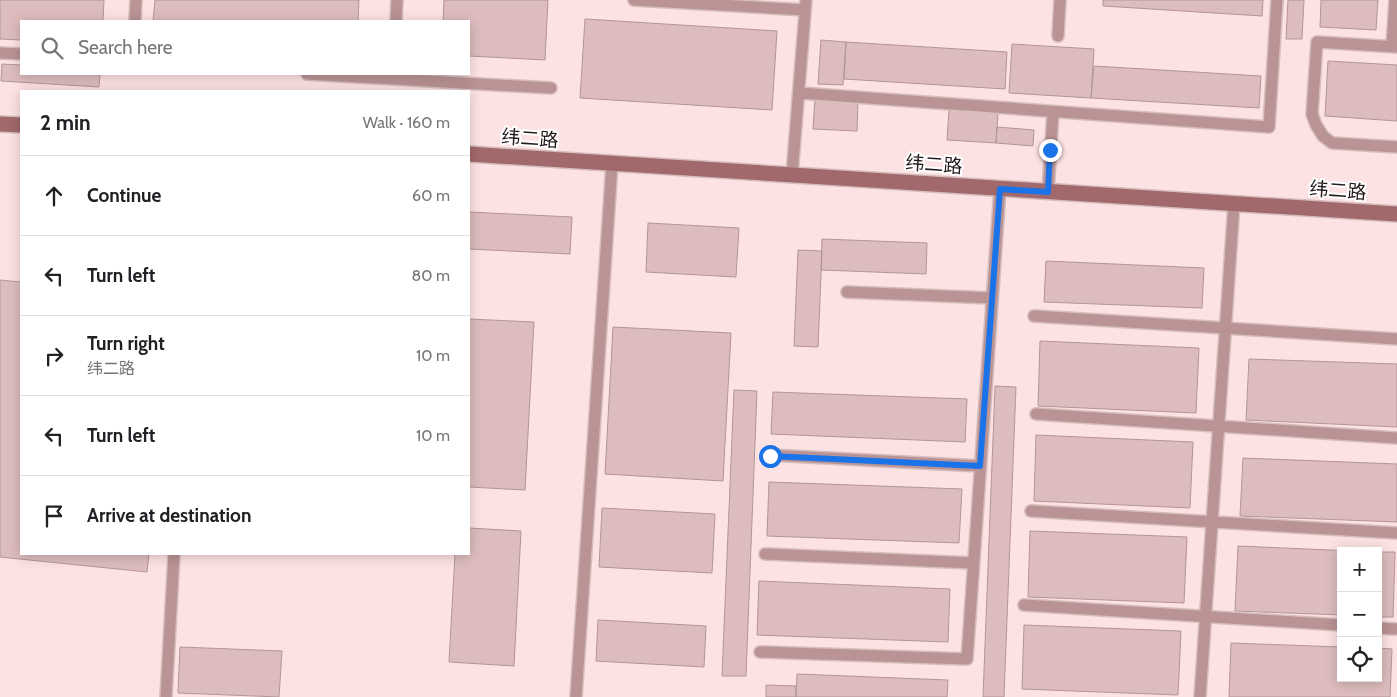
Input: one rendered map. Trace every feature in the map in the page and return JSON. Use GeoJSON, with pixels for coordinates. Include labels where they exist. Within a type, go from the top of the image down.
{"type":"FeatureCollection","features":[{"type":"Feature","properties":{"kind":"street"},"geometry":{"type":"LineString","coordinates":[[0,124],[20,125]]}},
{"type":"Feature","properties":{"kind":"street","name":"纬二路"},"geometry":{"type":"LineString","coordinates":[[470,154],[1397,214]]}},
{"type":"Feature","properties":{"kind":"lane"},"geometry":{"type":"LineString","coordinates":[[135,20],[136,0]]}},
{"type":"Feature","properties":{"kind":"lane"},"geometry":{"type":"LineString","coordinates":[[396,20],[397,0]]}},
{"type":"Feature","properties":{"kind":"lane"},"geometry":{"type":"LineString","coordinates":[[634,0],[805,5],[792,175]]}},
{"type":"Feature","properties":{"kind":"lane"},"geometry":{"type":"LineString","coordinates":[[1058,36],[1060,0]]}},
{"type":"Feature","properties":{"kind":"lane"},"geometry":{"type":"LineString","coordinates":[[799,94],[1269,126],[1277,0]]}},
{"type":"Feature","properties":{"kind":"lane"},"geometry":{"type":"LineString","coordinates":[[1395,0],[1394,47],[1317,42],[1312,114],[1323,136],[1332,143],[1397,147]]}},
{"type":"Feature","properties":{"kind":"lane"},"geometry":{"type":"LineString","coordinates":[[0,53],[20,54]]}},
{"type":"Feature","properties":{"kind":"lane"},"geometry":{"type":"LineString","coordinates":[[350,75],[393,76],[551,88]]}},
{"type":"Feature","properties":{"kind":"lane"},"geometry":{"type":"LineString","coordinates":[[392,90],[393,76]]}},
{"type":"Feature","properties":{"kind":"lane"},"geometry":{"type":"LineString","coordinates":[[1048,192],[1053,112]]}},
{"type":"Feature","properties":{"kind":"lane"},"geometry":{"type":"LineString","coordinates":[[576,697],[612,164]]}},
{"type":"Feature","properties":{"kind":"lane"},"geometry":{"type":"LineString","coordinates":[[760,652],[967,659],[1000,189]]}},
{"type":"Feature","properties":{"kind":"lane"},"geometry":{"type":"LineString","coordinates":[[1200,697],[1234,204]]}},
{"type":"Feature","properties":{"kind":"lane"},"geometry":{"type":"LineString","coordinates":[[847,292],[992,298]]}},
{"type":"Feature","properties":{"kind":"lane"},"geometry":{"type":"LineString","coordinates":[[1034,316],[1397,339]]}},
{"type":"Feature","properties":{"kind":"lane"},"geometry":{"type":"LineString","coordinates":[[1036,414],[1397,438]]}},
{"type":"Feature","properties":{"kind":"lane"},"geometry":{"type":"LineString","coordinates":[[770,456],[980,466]]}},
{"type":"Feature","properties":{"kind":"lane"},"geometry":{"type":"LineString","coordinates":[[1031,512],[1397,532]]}},
{"type":"Feature","properties":{"kind":"lane"},"geometry":{"type":"LineString","coordinates":[[765,554],[974,563]]}},
{"type":"Feature","properties":{"kind":"lane"},"geometry":{"type":"LineString","coordinates":[[166,697],[174,555]]}},
{"type":"Feature","properties":{"kind":"lane"},"geometry":{"type":"LineString","coordinates":[[1024,605],[1337,625]]}},
{"type":"Feature","properties":{"kind":"lane"},"geometry":{"type":"LineString","coordinates":[[1382,628],[1395,629]]}},
{"type":"Feature","properties":{"kind":"building"},"geometry":{"type":"Polygon","coordinates":[[[0,0],[104,0],[103,20],[20,20],[20,40],[0,39],[0,0]]]}},
{"type":"Feature","properties":{"kind":"building"},"geometry":{"type":"Polygon","coordinates":[[[155,0],[359,0],[358,20],[153,20],[155,0]]]}},
{"type":"Feature","properties":{"kind":"building"},"geometry":{"type":"Polygon","coordinates":[[[444,0],[548,0],[545,60],[470,56],[470,20],[443,20],[444,0]]]}},
{"type":"Feature","properties":{"kind":"building"},"geometry":{"type":"Polygon","coordinates":[[[1103,0],[1263,0],[1262,16],[1103,6],[1103,0]]]}},
{"type":"Feature","properties":{"kind":"building"},"geometry":{"type":"Polygon","coordinates":[[[1288,0],[1304,0],[1302,39],[1286,39],[1288,0]]]}},
{"type":"Feature","properties":{"kind":"building"},"geometry":{"type":"Polygon","coordinates":[[[1321,0],[1378,0],[1376,30],[1320,27],[1321,0]]]}},
{"type":"Feature","properties":{"kind":"building"},"geometry":{"type":"Polygon","coordinates":[[[585,19],[777,31],[772,110],[580,98],[585,19]]]}},
{"type":"Feature","properties":{"kind":"building"},"geometry":{"type":"Polygon","coordinates":[[[821,40],[846,42],[843,85],[818,84],[821,40]]]}},
{"type":"Feature","properties":{"kind":"building"},"geometry":{"type":"Polygon","coordinates":[[[846,42],[1007,52],[1005,89],[844,79],[846,42]]]}},
{"type":"Feature","properties":{"kind":"building"},"geometry":{"type":"Polygon","coordinates":[[[1012,44],[1094,49],[1091,98],[1009,93],[1012,44]]]}},
{"type":"Feature","properties":{"kind":"building"},"geometry":{"type":"Polygon","coordinates":[[[1328,61],[1397,65],[1397,121],[1325,116],[1328,61]]]}},
{"type":"Feature","properties":{"kind":"building"},"geometry":{"type":"Polygon","coordinates":[[[2,64],[20,65],[20,75],[100,75],[99,87],[1,81],[2,64]]]}},
{"type":"Feature","properties":{"kind":"building"},"geometry":{"type":"Polygon","coordinates":[[[1094,66],[1261,76],[1259,108],[1091,98],[1094,66]]]}},
{"type":"Feature","properties":{"kind":"building"},"geometry":{"type":"Polygon","coordinates":[[[815,98],[858,101],[857,131],[813,129],[815,98]]]}},
{"type":"Feature","properties":{"kind":"building"},"geometry":{"type":"Polygon","coordinates":[[[949,110],[998,113],[996,143],[947,140],[949,110]]]}},
{"type":"Feature","properties":{"kind":"building"},"geometry":{"type":"Polygon","coordinates":[[[997,127],[1034,130],[1033,146],[996,143],[997,127]]]}},
{"type":"Feature","properties":{"kind":"building"},"geometry":{"type":"Polygon","coordinates":[[[470,212],[572,217],[570,254],[470,249],[470,212]]]}},
{"type":"Feature","properties":{"kind":"building"},"geometry":{"type":"Polygon","coordinates":[[[648,223],[739,228],[736,277],[646,272],[648,223]]]}},
{"type":"Feature","properties":{"kind":"building"},"geometry":{"type":"Polygon","coordinates":[[[822,239],[927,243],[926,274],[821,270],[822,239]]]}},
{"type":"Feature","properties":{"kind":"building"},"geometry":{"type":"Polygon","coordinates":[[[798,250],[822,251],[818,347],[794,346],[798,250]]]}},
{"type":"Feature","properties":{"kind":"building"},"geometry":{"type":"Polygon","coordinates":[[[1046,261],[1204,268],[1202,308],[1044,302],[1046,261]]]}},
{"type":"Feature","properties":{"kind":"building"},"geometry":{"type":"Polygon","coordinates":[[[0,280],[20,282],[20,555],[149,555],[147,572],[0,557],[0,280]]]}},
{"type":"Feature","properties":{"kind":"building"},"geometry":{"type":"Polygon","coordinates":[[[470,319],[534,322],[525,490],[470,487],[470,319]]]}},
{"type":"Feature","properties":{"kind":"building"},"geometry":{"type":"Polygon","coordinates":[[[613,327],[731,333],[723,481],[605,474],[613,327]]]}},
{"type":"Feature","properties":{"kind":"building"},"geometry":{"type":"Polygon","coordinates":[[[1040,341],[1199,348],[1196,413],[1038,406],[1040,341]]]}},
{"type":"Feature","properties":{"kind":"building"},"geometry":{"type":"Polygon","coordinates":[[[1249,359],[1397,364],[1397,427],[1246,420],[1249,359]]]}},
{"type":"Feature","properties":{"kind":"building"},"geometry":{"type":"Polygon","coordinates":[[[995,386],[1016,387],[1004,697],[983,697],[995,386]]]}},
{"type":"Feature","properties":{"kind":"building"},"geometry":{"type":"Polygon","coordinates":[[[734,390],[757,391],[746,676],[722,676],[734,390]]]}},
{"type":"Feature","properties":{"kind":"building"},"geometry":{"type":"Polygon","coordinates":[[[773,392],[967,399],[965,442],[771,434],[773,392]]]}},
{"type":"Feature","properties":{"kind":"building"},"geometry":{"type":"Polygon","coordinates":[[[1036,435],[1193,442],[1190,508],[1034,501],[1036,435]]]}},
{"type":"Feature","properties":{"kind":"building"},"geometry":{"type":"Polygon","coordinates":[[[1243,458],[1397,464],[1397,522],[1240,516],[1243,458]]]}},
{"type":"Feature","properties":{"kind":"building"},"geometry":{"type":"Polygon","coordinates":[[[769,482],[962,489],[959,543],[767,536],[769,482]]]}},
{"type":"Feature","properties":{"kind":"building"},"geometry":{"type":"Polygon","coordinates":[[[602,508],[715,514],[712,573],[599,567],[602,508]]]}},
{"type":"Feature","properties":{"kind":"building"},"geometry":{"type":"Polygon","coordinates":[[[470,528],[521,531],[514,666],[449,662],[455,555],[470,555],[470,528]]]}},
{"type":"Feature","properties":{"kind":"building"},"geometry":{"type":"Polygon","coordinates":[[[1030,531],[1187,537],[1184,603],[1028,597],[1030,531]]]}},
{"type":"Feature","properties":{"kind":"building"},"geometry":{"type":"Polygon","coordinates":[[[1238,546],[1337,550],[1337,615],[1235,611],[1238,546]]]}},
{"type":"Feature","properties":{"kind":"building"},"geometry":{"type":"Polygon","coordinates":[[[1382,552],[1395,552],[1393,617],[1382,617],[1382,552]]]}},
{"type":"Feature","properties":{"kind":"building"},"geometry":{"type":"Polygon","coordinates":[[[759,581],[950,589],[948,642],[757,635],[759,581]]]}},
{"type":"Feature","properties":{"kind":"building"},"geometry":{"type":"Polygon","coordinates":[[[598,620],[706,626],[704,667],[596,661],[598,620]]]}},
{"type":"Feature","properties":{"kind":"building"},"geometry":{"type":"Polygon","coordinates":[[[1024,625],[1181,631],[1178,695],[1022,689],[1024,625]]]}},
{"type":"Feature","properties":{"kind":"building"},"geometry":{"type":"Polygon","coordinates":[[[1231,643],[1337,647],[1337,682],[1382,682],[1382,648],[1392,649],[1390,697],[1229,697],[1231,643]]]}},
{"type":"Feature","properties":{"kind":"building"},"geometry":{"type":"Polygon","coordinates":[[[180,647],[282,651],[279,697],[178,693],[180,647]]]}},
{"type":"Feature","properties":{"kind":"building"},"geometry":{"type":"Polygon","coordinates":[[[797,674],[948,680],[947,697],[796,697],[797,674]]]}},
{"type":"Feature","properties":{"kind":"building"},"geometry":{"type":"Polygon","coordinates":[[[766,685],[796,686],[796,697],[766,697],[766,685]]]}},
{"type":"Feature","properties":{"kind":"route"},"geometry":{"type":"LineString","coordinates":[[770,456],[980,466],[1000,189],[1048,192],[1050,150]]}}]}
